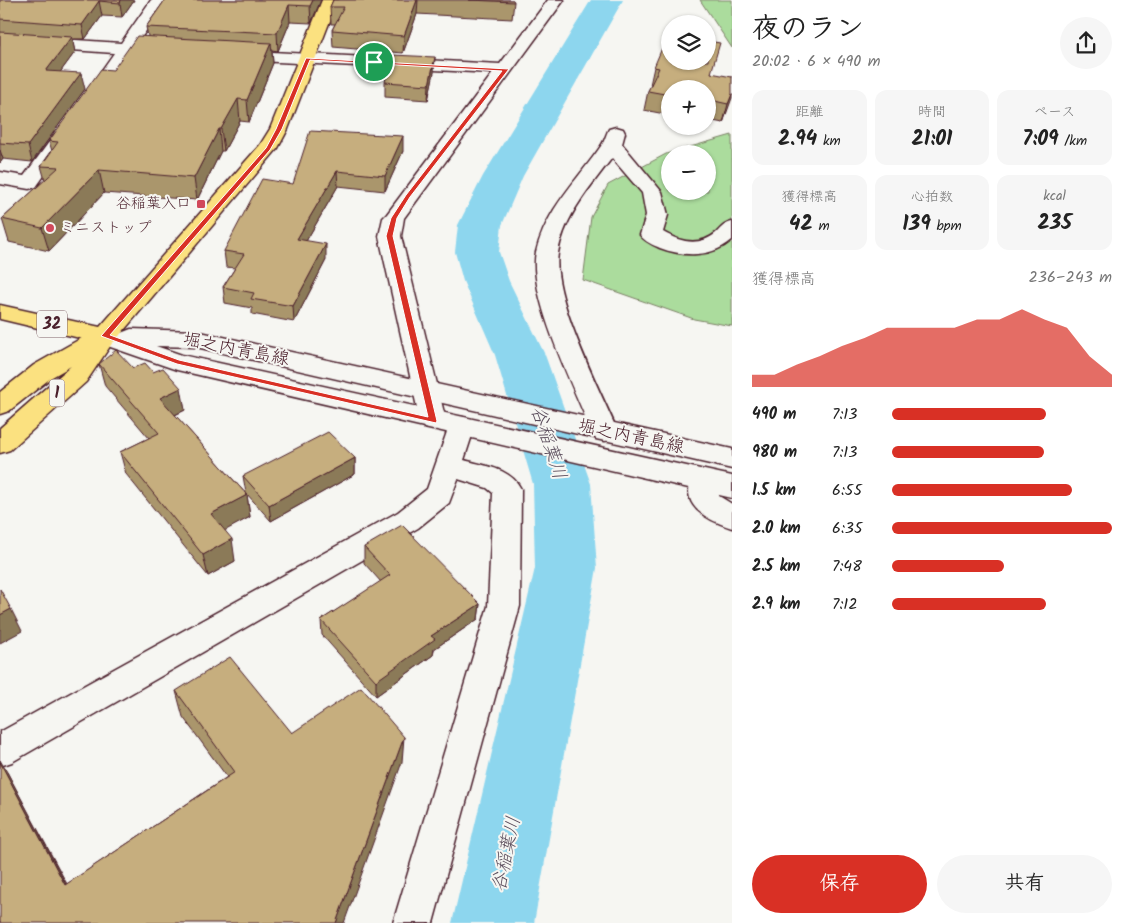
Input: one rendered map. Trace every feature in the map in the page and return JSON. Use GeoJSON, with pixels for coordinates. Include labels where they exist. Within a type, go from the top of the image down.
{"type":"FeatureCollection","features":[{"type":"Feature","properties":{"kind":"main road"},"geometry":{"type":"LineString","coordinates":[[105,336],[268,148],[279,129],[330,0]]}},
{"type":"Feature","properties":{"kind":"main road","name":"32"},"geometry":{"type":"LineString","coordinates":[[0,312],[105,336]]}},
{"type":"Feature","properties":{"kind":"main road","name":"1"},"geometry":{"type":"LineString","coordinates":[[0,405],[43,371],[105,336]]}},
{"type":"Feature","properties":{"kind":"main road","name":"1"},"geometry":{"type":"LineString","coordinates":[[0,443],[76,376],[105,336]]}},
{"type":"Feature","properties":{"kind":"street"},"geometry":{"type":"LineString","coordinates":[[0,178],[29,183],[126,50],[159,0]]}},
{"type":"Feature","properties":{"kind":"street"},"geometry":{"type":"LineString","coordinates":[[0,750],[408,520],[439,496],[449,466],[448,423],[426,391],[390,236],[394,218],[556,0]]}},
{"type":"Feature","properties":{"kind":"street"},"geometry":{"type":"LineString","coordinates":[[0,40],[126,50],[183,52]]}},
{"type":"Feature","properties":{"kind":"street"},"geometry":{"type":"LineString","coordinates":[[222,54],[506,69]]}},
{"type":"Feature","properties":{"kind":"street"},"geometry":{"type":"LineString","coordinates":[[605,432],[556,314],[547,276],[547,253],[557,223],[569,201],[614,139],[652,192],[656,215],[651,235],[682,249],[698,248],[716,242],[732,228]]}},
{"type":"Feature","properties":{"kind":"street","name":"堀之内青島線"},"geometry":{"type":"LineString","coordinates":[[105,336],[196,339],[732,459]]}},
{"type":"Feature","properties":{"kind":"street","name":"堀之内青島線"},"geometry":{"type":"LineString","coordinates":[[105,336],[177,362],[732,487]]}},
{"type":"Feature","properties":{"kind":"street"},"geometry":{"type":"LineString","coordinates":[[413,923],[504,606],[507,489],[497,480],[449,466]]}},
{"type":"Feature","properties":{"kind":"street"},"geometry":{"type":"LineString","coordinates":[[704,482],[705,502],[732,517]]}},
{"type":"Feature","properties":{"kind":"green space"},"geometry":{"type":"Polygon","coordinates":[[[700,0],[732,0],[732,48],[716,24],[716,15],[710,15],[700,0]]]}},
{"type":"Feature","properties":{"kind":"green space"},"geometry":{"type":"Polygon","coordinates":[[[732,135],[732,326],[694,319],[583,280],[591,217],[608,185],[661,157],[661,200],[716,200],[716,145],[697,145],[732,135]]]}},
{"type":"Feature","properties":{"kind":"building"},"geometry":{"type":"Polygon","coordinates":[[[0,0],[121,0],[120,3],[99,1],[82,25],[0,19],[0,0]]]}},
{"type":"Feature","properties":{"kind":"building"},"geometry":{"type":"Polygon","coordinates":[[[165,0],[313,0],[310,6],[289,5],[277,33],[146,27],[165,0]]]}},
{"type":"Feature","properties":{"kind":"building"},"geometry":{"type":"Polygon","coordinates":[[[333,0],[417,0],[404,36],[332,30],[344,7],[330,7],[333,0]]]}},
{"type":"Feature","properties":{"kind":"building"},"geometry":{"type":"Polygon","coordinates":[[[469,0],[513,0],[514,2],[469,0]]]}},
{"type":"Feature","properties":{"kind":"building"},"geometry":{"type":"Polygon","coordinates":[[[0,32],[72,37],[46,71],[81,73],[28,145],[0,143],[0,32]]]}},
{"type":"Feature","properties":{"kind":"building"},"geometry":{"type":"Polygon","coordinates":[[[137,36],[271,43],[247,100],[238,99],[221,129],[219,129],[194,178],[99,170],[42,228],[2,219],[59,167],[41,166],[58,142],[49,141],[101,69],[113,70],[137,36]]]}},
{"type":"Feature","properties":{"kind":"building"},"geometry":{"type":"Polygon","coordinates":[[[716,42],[720,43],[716,56],[716,42]]]}},
{"type":"Feature","properties":{"kind":"building"},"geometry":{"type":"Polygon","coordinates":[[[661,50],[661,70],[712,70],[711,73],[732,77],[732,94],[728,104],[716,101],[716,80],[661,80],[661,93],[648,91],[659,68],[654,67],[661,50]]]}},
{"type":"Feature","properties":{"kind":"building"},"geometry":{"type":"Polygon","coordinates":[[[392,55],[435,57],[429,85],[385,82],[392,55]]]}},
{"type":"Feature","properties":{"kind":"building"},"geometry":{"type":"Polygon","coordinates":[[[310,131],[403,136],[385,176],[337,171],[297,239],[326,244],[293,306],[251,299],[254,293],[223,287],[244,254],[224,251],[262,179],[293,184],[310,131]]]}},
{"type":"Feature","properties":{"kind":"building"},"geometry":{"type":"Polygon","coordinates":[[[116,350],[133,368],[145,363],[153,372],[163,368],[181,388],[160,398],[247,495],[211,514],[232,539],[203,555],[120,452],[159,433],[99,364],[116,350]]]}},
{"type":"Feature","properties":{"kind":"building"},"geometry":{"type":"Polygon","coordinates":[[[328,432],[355,458],[269,505],[243,476],[328,432]]]}},
{"type":"Feature","properties":{"kind":"building"},"geometry":{"type":"Polygon","coordinates":[[[402,525],[480,604],[431,636],[435,639],[376,681],[321,620],[390,575],[364,547],[402,525]]]}},
{"type":"Feature","properties":{"kind":"building"},"geometry":{"type":"Polygon","coordinates":[[[0,589],[11,609],[0,615],[0,589]]]}},
{"type":"Feature","properties":{"kind":"building"},"geometry":{"type":"Polygon","coordinates":[[[230,657],[292,733],[361,687],[404,737],[336,923],[0,923],[0,762],[65,885],[235,772],[176,691],[230,657]]]}},
{"type":"Feature","properties":{"kind":"waterway","name":"谷稲葉川"},"geometry":{"type":"LineString","coordinates":[[493,923],[566,568],[562,484],[520,355],[486,281],[477,252],[480,225],[503,176],[607,0]]}},
{"type":"Feature","properties":{"kind":"place","name":"谷稲葉入口"},"geometry":{"type":"Point","coordinates":[201,204]}},
{"type":"Feature","properties":{"kind":"place","name":"ミニストップ"},"geometry":{"type":"Point","coordinates":[50,228]}},
{"type":"Feature","properties":{"kind":"route"},"geometry":{"type":"LineString","coordinates":[[308,59],[374,62],[506,69],[408,196],[394,218],[390,236],[433,421],[177,362],[105,336],[268,148],[279,129],[308,59]]}}]}
